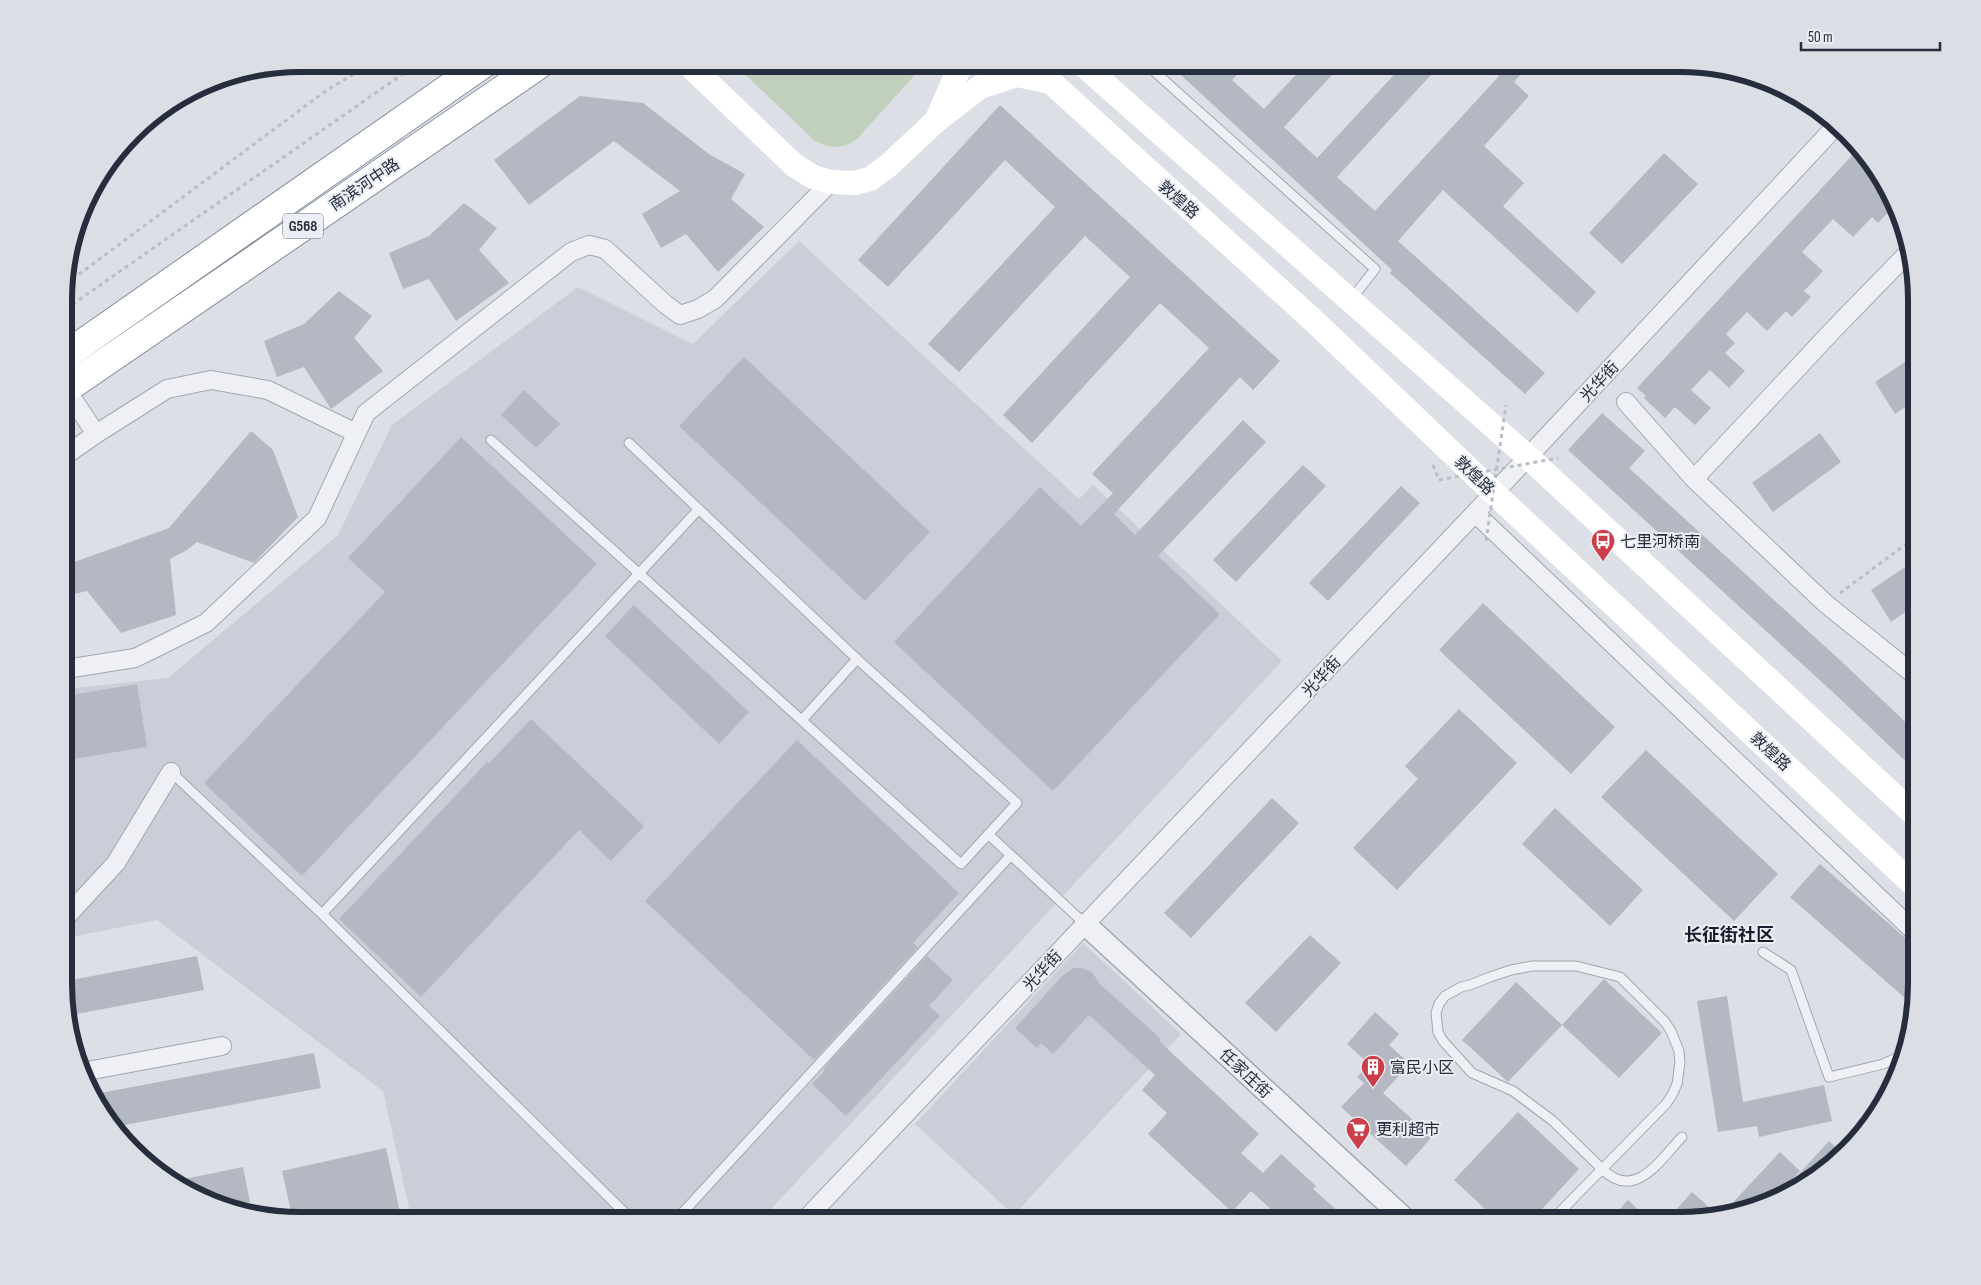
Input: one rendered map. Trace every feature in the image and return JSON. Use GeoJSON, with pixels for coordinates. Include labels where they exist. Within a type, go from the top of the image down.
{"type":"FeatureCollection","features":[{"type":"Feature","properties":{"kind":"highway","name":"南滨河中路"},"geometry":{"type":"LineString","coordinates":[[72,351],[472,72]]}},
{"type":"Feature","properties":{"kind":"highway","name":"南滨河中路"},"geometry":{"type":"LineString","coordinates":[[72,385],[528,72]]}},
{"type":"Feature","properties":{"kind":"main road"},"geometry":{"type":"LineString","coordinates":[[696,72],[794,165],[812,177],[831,182],[854,182],[870,179],[889,166],[936,121],[980,87],[1017,74],[1051,82]]}},
{"type":"Feature","properties":{"kind":"main road"},"geometry":{"type":"LineString","coordinates":[[936,121],[957,72]]}},
{"type":"Feature","properties":{"kind":"main road","name":"敦煌路"},"geometry":{"type":"LineString","coordinates":[[1040,72],[1315,322],[1494,493],[1908,880]]}},
{"type":"Feature","properties":{"kind":"main road"},"geometry":{"type":"LineString","coordinates":[[1091,72],[1528,457],[1908,809]]}},
{"type":"Feature","properties":{"kind":"street","name":"光华街"},"geometry":{"type":"LineString","coordinates":[[813,1212],[1528,457],[1832,130]]}},
{"type":"Feature","properties":{"kind":"street"},"geometry":{"type":"LineString","coordinates":[[72,668],[135,658],[206,623],[317,518],[366,412],[571,252],[589,245],[605,249],[665,304],[680,315],[698,309],[715,299],[831,182]]}},
{"type":"Feature","properties":{"kind":"street"},"geometry":{"type":"LineString","coordinates":[[1694,478],[1904,257]]}},
{"type":"Feature","properties":{"kind":"street"},"geometry":{"type":"LineString","coordinates":[[72,451],[167,389],[211,380],[268,390],[356,433]]}},
{"type":"Feature","properties":{"kind":"street"},"geometry":{"type":"LineString","coordinates":[[72,398],[96,434]]}},
{"type":"Feature","properties":{"kind":"street"},"geometry":{"type":"LineString","coordinates":[[1626,402],[1694,478],[1826,604],[1908,670]]}},
{"type":"Feature","properties":{"kind":"street"},"geometry":{"type":"LineString","coordinates":[[1475,513],[1908,925]]}},
{"type":"Feature","properties":{"kind":"street"},"geometry":{"type":"LineString","coordinates":[[72,911],[116,863],[170,772]]}},
{"type":"Feature","properties":{"kind":"street","name":"任家庄街"},"geometry":{"type":"LineString","coordinates":[[1085,924],[1396,1212]]}},
{"type":"Feature","properties":{"kind":"street"},"geometry":{"type":"LineString","coordinates":[[89,1071],[222,1046]]}},
{"type":"Feature","properties":{"kind":"lane"},"geometry":{"type":"LineString","coordinates":[[1155,72],[1375,269],[1351,301]]}},
{"type":"Feature","properties":{"kind":"lane"},"geometry":{"type":"LineString","coordinates":[[491,440],[961,864],[1017,803],[857,659],[629,443]]}},
{"type":"Feature","properties":{"kind":"lane"},"geometry":{"type":"LineString","coordinates":[[322,914],[698,509]]}},
{"type":"Feature","properties":{"kind":"lane"},"geometry":{"type":"LineString","coordinates":[[802,720],[857,659]]}},
{"type":"Feature","properties":{"kind":"lane"},"geometry":{"type":"LineString","coordinates":[[170,772],[322,914],[624,1212]]}},
{"type":"Feature","properties":{"kind":"lane"},"geometry":{"type":"LineString","coordinates":[[988,834],[1085,924]]}},
{"type":"Feature","properties":{"kind":"lane"},"geometry":{"type":"LineString","coordinates":[[682,1212],[1011,856]]}},
{"type":"Feature","properties":{"kind":"lane"},"geometry":{"type":"LineString","coordinates":[[1763,952],[1791,970],[1829,1077],[1883,1064],[1896,1058]]}},
{"type":"Feature","properties":{"kind":"lane"},"geometry":{"type":"LineString","coordinates":[[1560,1212],[1602,1169],[1666,1104],[1674,1090],[1679,1073],[1678,1051],[1671,1031],[1665,1022],[1620,977],[1576,966],[1540,966],[1511,970],[1470,986],[1452,990],[1439,1004],[1436,1023],[1438,1032],[1449,1047],[1472,1073],[1513,1092],[1553,1121],[1602,1169],[1610,1177],[1616,1180],[1631,1182],[1638,1180],[1682,1137]]}},
{"type":"Feature","properties":{"kind":"path"},"geometry":{"type":"LineString","coordinates":[[74,278],[327,90],[357,72]]}},
{"type":"Feature","properties":{"kind":"path"},"geometry":{"type":"LineString","coordinates":[[72,305],[406,72]]}},
{"type":"Feature","properties":{"kind":"path"},"geometry":{"type":"LineString","coordinates":[[1486,541],[1506,405]]}},
{"type":"Feature","properties":{"kind":"path"},"geometry":{"type":"LineString","coordinates":[[1439,480],[1558,458]]}},
{"type":"Feature","properties":{"kind":"path"},"geometry":{"type":"LineString","coordinates":[[1826,604],[1908,543]]}},
{"type":"Feature","properties":{"kind":"shaded area"},"geometry":{"type":"Polygon","coordinates":[[[799,241],[1079,499],[1093,485],[1282,661],[768,1212],[410,1212],[383,1091],[157,920],[72,937],[72,688],[168,678],[338,535],[392,425],[578,287],[693,344],[799,241]]]}},
{"type":"Feature","properties":{"kind":"shaded area"},"geometry":{"type":"Polygon","coordinates":[[[1083,943],[1181,1034],[1017,1212],[1011,1212],[915,1124],[1083,943]]]}},
{"type":"Feature","properties":{"kind":"green space"},"geometry":{"type":"Polygon","coordinates":[[[742,72],[918,72],[856,140],[836,147],[815,141],[742,72]]]}},
{"type":"Feature","properties":{"kind":"building"},"geometry":{"type":"Polygon","coordinates":[[[1178,72],[1240,72],[1232,80],[1264,109],[1299,72],[1335,72],[1284,127],[1317,158],[1397,72],[1434,72],[1337,177],[1375,211],[1499,76],[1494,72],[1523,72],[1514,82],[1529,96],[1484,146],[1524,183],[1503,206],[1596,292],[1577,313],[1443,190],[1398,241],[1545,373],[1525,394],[1390,273],[1392,270],[1178,72]]]}},
{"type":"Feature","properties":{"kind":"building"},"geometry":{"type":"Polygon","coordinates":[[[580,96],[643,103],[709,154],[745,174],[731,199],[764,227],[718,272],[686,234],[661,248],[642,214],[680,191],[614,141],[529,205],[494,160],[580,96]]]}},
{"type":"Feature","properties":{"kind":"building"},"geometry":{"type":"Polygon","coordinates":[[[1000,105],[1280,361],[1253,390],[1240,377],[1114,514],[1135,535],[1243,420],[1266,442],[1158,556],[1220,614],[1053,791],[894,642],[1040,487],[1081,526],[1113,493],[1092,474],[1209,348],[1160,303],[1032,443],[1003,415],[1130,277],[1085,236],[959,372],[928,344],[1055,207],[1005,160],[888,287],[858,260],[1000,105]]]}},
{"type":"Feature","properties":{"kind":"building"},"geometry":{"type":"Polygon","coordinates":[[[1664,153],[1698,184],[1622,264],[1589,233],[1664,153]]]}},
{"type":"Feature","properties":{"kind":"building"},"geometry":{"type":"Polygon","coordinates":[[[1854,153],[1870,174],[1890,210],[1878,223],[1872,217],[1853,237],[1833,219],[1802,252],[1823,271],[1804,291],[1811,297],[1792,317],[1786,311],[1767,331],[1747,312],[1726,334],[1735,343],[1725,353],[1745,371],[1729,388],[1710,370],[1691,390],[1711,408],[1695,425],[1675,407],[1665,418],[1644,398],[1646,396],[1637,388],[1854,153]]]}},
{"type":"Feature","properties":{"kind":"building"},"geometry":{"type":"Polygon","coordinates":[[[464,203],[497,228],[479,250],[509,283],[456,321],[429,279],[403,289],[389,253],[429,236],[464,203]]]}},
{"type":"Feature","properties":{"kind":"building"},"geometry":{"type":"Polygon","coordinates":[[[339,291],[372,316],[354,338],[383,371],[331,409],[304,367],[277,377],[264,341],[304,324],[339,291]]]}},
{"type":"Feature","properties":{"kind":"building"},"geometry":{"type":"Polygon","coordinates":[[[744,357],[930,532],[865,601],[679,426],[744,357]]]}},
{"type":"Feature","properties":{"kind":"building"},"geometry":{"type":"Polygon","coordinates":[[[1908,360],[1908,405],[1895,414],[1875,382],[1908,360]]]}},
{"type":"Feature","properties":{"kind":"building"},"geometry":{"type":"Polygon","coordinates":[[[524,390],[560,424],[536,448],[501,415],[524,390]]]}},
{"type":"Feature","properties":{"kind":"building"},"geometry":{"type":"Polygon","coordinates":[[[1602,413],[1645,451],[1629,468],[1908,724],[1908,763],[1836,695],[1568,450],[1602,413]]]}},
{"type":"Feature","properties":{"kind":"building"},"geometry":{"type":"Polygon","coordinates":[[[251,431],[273,450],[298,517],[254,563],[197,542],[170,559],[176,615],[121,633],[87,591],[72,595],[72,563],[169,528],[251,431]]]}},
{"type":"Feature","properties":{"kind":"building"},"geometry":{"type":"Polygon","coordinates":[[[1820,433],[1841,462],[1773,512],[1752,483],[1820,433]]]}},
{"type":"Feature","properties":{"kind":"building"},"geometry":{"type":"Polygon","coordinates":[[[461,437],[597,564],[302,876],[204,783],[385,592],[348,558],[461,437]]]}},
{"type":"Feature","properties":{"kind":"building"},"geometry":{"type":"Polygon","coordinates":[[[1303,465],[1326,486],[1236,582],[1213,560],[1303,465]]]}},
{"type":"Feature","properties":{"kind":"building"},"geometry":{"type":"Polygon","coordinates":[[[1401,486],[1420,503],[1328,601],[1309,583],[1401,486]]]}},
{"type":"Feature","properties":{"kind":"building"},"geometry":{"type":"Polygon","coordinates":[[[1908,565],[1908,610],[1891,622],[1871,590],[1908,565]]]}},
{"type":"Feature","properties":{"kind":"building"},"geometry":{"type":"Polygon","coordinates":[[[1483,603],[1615,727],[1571,774],[1439,650],[1483,603]]]}},
{"type":"Feature","properties":{"kind":"building"},"geometry":{"type":"Polygon","coordinates":[[[634,605],[749,712],[719,744],[605,636],[634,605]]]}},
{"type":"Feature","properties":{"kind":"building"},"geometry":{"type":"Polygon","coordinates":[[[137,684],[147,747],[72,759],[72,695],[137,684]]]}},
{"type":"Feature","properties":{"kind":"building"},"geometry":{"type":"Polygon","coordinates":[[[1459,709],[1517,763],[1397,890],[1353,848],[1418,779],[1405,766],[1459,709]]]}},
{"type":"Feature","properties":{"kind":"building"},"geometry":{"type":"Polygon","coordinates":[[[531,719],[644,826],[611,861],[579,830],[421,997],[339,919],[488,761],[489,763],[531,719]]]}},
{"type":"Feature","properties":{"kind":"building"},"geometry":{"type":"Polygon","coordinates":[[[797,740],[959,893],[913,943],[918,947],[814,1060],[645,901],[797,740]]]}},
{"type":"Feature","properties":{"kind":"building"},"geometry":{"type":"Polygon","coordinates":[[[1646,750],[1778,874],[1734,921],[1601,797],[1646,750]]]}},
{"type":"Feature","properties":{"kind":"building"},"geometry":{"type":"Polygon","coordinates":[[[1272,798],[1299,823],[1191,938],[1164,913],[1272,798]]]}},
{"type":"Feature","properties":{"kind":"building"},"geometry":{"type":"Polygon","coordinates":[[[1555,808],[1643,890],[1610,926],[1522,844],[1555,808]]]}},
{"type":"Feature","properties":{"kind":"building"},"geometry":{"type":"Polygon","coordinates":[[[1820,864],[1908,940],[1908,1001],[1790,897],[1820,864]]]}},
{"type":"Feature","properties":{"kind":"building"},"geometry":{"type":"Polygon","coordinates":[[[1310,935],[1341,963],[1276,1032],[1245,1003],[1310,935]]]}},
{"type":"Feature","properties":{"kind":"building"},"geometry":{"type":"Polygon","coordinates":[[[197,956],[204,990],[74,1014],[72,980],[197,956]]]}},
{"type":"Feature","properties":{"kind":"building"},"geometry":{"type":"Polygon","coordinates":[[[927,956],[953,980],[929,1006],[940,1016],[846,1116],[812,1084],[825,1070],[823,1069],[927,956]]]}},
{"type":"Feature","properties":{"kind":"building"},"geometry":{"type":"Polygon","coordinates":[[[1074,968],[1081,968],[1092,972],[1099,983],[1161,1039],[1159,1041],[1259,1134],[1241,1153],[1263,1173],[1281,1154],[1316,1186],[1313,1189],[1339,1212],[1274,1212],[1251,1191],[1232,1212],[1148,1134],[1167,1113],[1142,1090],[1155,1075],[1089,1015],[1053,1054],[1041,1043],[1037,1048],[1015,1028],[1064,974],[1074,968]]]}},
{"type":"Feature","properties":{"kind":"building"},"geometry":{"type":"Polygon","coordinates":[[[1604,979],[1662,1033],[1619,1078],[1562,1025],[1604,979]]]}},
{"type":"Feature","properties":{"kind":"building"},"geometry":{"type":"Polygon","coordinates":[[[1516,982],[1562,1025],[1508,1082],[1462,1040],[1516,982]]]}},
{"type":"Feature","properties":{"kind":"building"},"geometry":{"type":"Polygon","coordinates":[[[1727,996],[1743,1102],[1824,1085],[1832,1121],[1759,1137],[1757,1126],[1718,1132],[1697,1001],[1727,996]]]}},
{"type":"Feature","properties":{"kind":"building","name":"富民小区"},"geometry":{"type":"Polygon","coordinates":[[[1375,1012],[1399,1034],[1389,1045],[1410,1064],[1383,1093],[1432,1137],[1406,1166],[1341,1107],[1364,1083],[1357,1077],[1369,1064],[1347,1044],[1375,1012]]]}},
{"type":"Feature","properties":{"kind":"building"},"geometry":{"type":"Polygon","coordinates":[[[314,1053],[321,1088],[122,1126],[100,1093],[314,1053]]]}},
{"type":"Feature","properties":{"kind":"building"},"geometry":{"type":"Polygon","coordinates":[[[1518,1112],[1579,1169],[1539,1212],[1488,1212],[1454,1180],[1518,1112]]]}},
{"type":"Feature","properties":{"kind":"building"},"geometry":{"type":"Polygon","coordinates":[[[1829,1141],[1838,1149],[1807,1174],[1802,1177],[1799,1174],[1829,1141]]]}},
{"type":"Feature","properties":{"kind":"building"},"geometry":{"type":"Polygon","coordinates":[[[386,1148],[400,1212],[291,1212],[282,1171],[386,1148]]]}},
{"type":"Feature","properties":{"kind":"building"},"geometry":{"type":"Polygon","coordinates":[[[1780,1152],[1800,1171],[1781,1189],[1740,1205],[1728,1207],[1780,1152]]]}},
{"type":"Feature","properties":{"kind":"building"},"geometry":{"type":"Polygon","coordinates":[[[243,1167],[250,1202],[239,1204],[213,1195],[182,1179],[243,1167]]]}},
{"type":"Feature","properties":{"kind":"building"},"geometry":{"type":"Polygon","coordinates":[[[1692,1192],[1713,1210],[1695,1212],[1674,1212],[1692,1192]]]}},
{"type":"Feature","properties":{"kind":"building"},"geometry":{"type":"Polygon","coordinates":[[[1628,1200],[1641,1212],[1617,1212],[1628,1200]]]}},
{"type":"Feature","properties":{"kind":"place","name":"七里河桥南"},"geometry":{"type":"Point","coordinates":[1603,562]}},
{"type":"Feature","properties":{"kind":"place","name":"富民小区"},"geometry":{"type":"Point","coordinates":[1373,1088]}},
{"type":"Feature","properties":{"kind":"place","name":"更利超市"},"geometry":{"type":"Point","coordinates":[1358,1150]}},
{"type":"Feature","properties":{"kind":"district","name":"长征街社区"},"geometry":{"type":"Point","coordinates":[1729,935]}}]}
